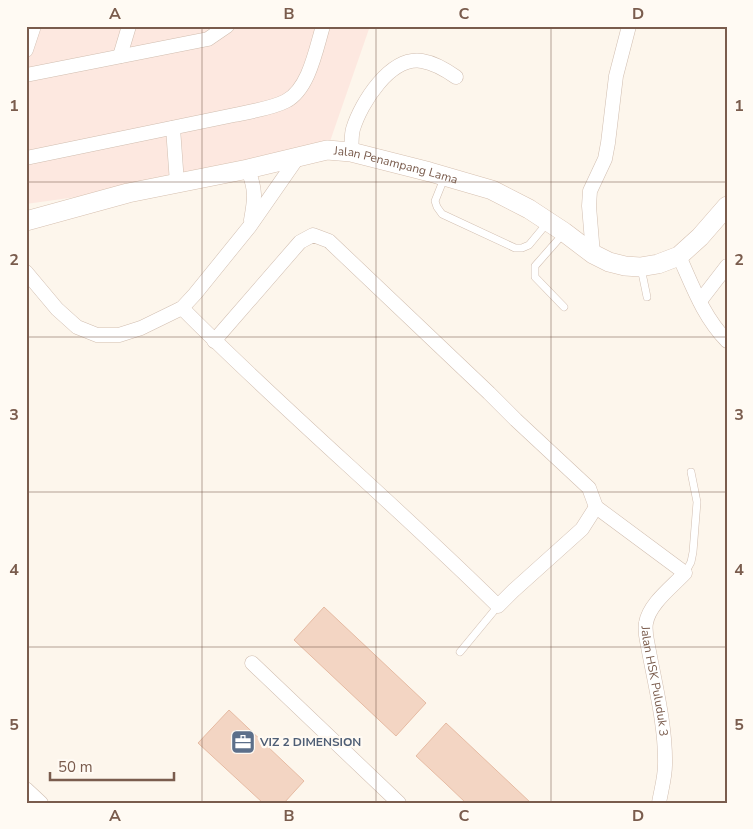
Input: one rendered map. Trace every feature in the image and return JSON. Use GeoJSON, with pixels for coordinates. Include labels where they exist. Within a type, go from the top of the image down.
{"type":"FeatureCollection","features":[{"type":"Feature","properties":{"kind":"main road","name":"Jalan Penampang Lama"},"geometry":{"type":"LineString","coordinates":[[26,221],[128,194],[327,150],[351,152],[492,190],[548,221],[593,254],[609,262],[625,266],[640,267],[658,264],[679,256],[700,237],[727,206]]}},
{"type":"Feature","properties":{"kind":"street"},"geometry":{"type":"LineString","coordinates":[[26,50],[34,26]]}},
{"type":"Feature","properties":{"kind":"street"},"geometry":{"type":"LineString","coordinates":[[120,56],[129,26]]}},
{"type":"Feature","properties":{"kind":"street"},"geometry":{"type":"LineString","coordinates":[[26,74],[208,39],[227,26]]}},
{"type":"Feature","properties":{"kind":"street"},"geometry":{"type":"LineString","coordinates":[[26,158],[265,108],[287,101],[299,90],[308,73],[323,26]]}},
{"type":"Feature","properties":{"kind":"street"},"geometry":{"type":"LineString","coordinates":[[593,254],[589,206],[590,190],[607,151],[616,76],[629,26]]}},
{"type":"Feature","properties":{"kind":"street"},"geometry":{"type":"LineString","coordinates":[[351,152],[353,130],[366,100],[380,80],[397,66],[408,61],[421,61],[441,67],[456,77]]}},
{"type":"Feature","properties":{"kind":"street"},"geometry":{"type":"LineString","coordinates":[[173,128],[177,183]]}},
{"type":"Feature","properties":{"kind":"street"},"geometry":{"type":"LineString","coordinates":[[27,272],[57,309],[77,327],[97,335],[118,335],[141,328],[182,308],[195,294],[250,226],[298,157]]}},
{"type":"Feature","properties":{"kind":"street"},"geometry":{"type":"LineString","coordinates":[[248,169],[254,184],[255,199],[250,226]]}},
{"type":"Feature","properties":{"kind":"street"},"geometry":{"type":"LineString","coordinates":[[214,341],[300,242],[313,236],[328,241],[589,488],[596,508],[684,573]]}},
{"type":"Feature","properties":{"kind":"street"},"geometry":{"type":"LineString","coordinates":[[679,256],[709,320],[727,341]]}},
{"type":"Feature","properties":{"kind":"street"},"geometry":{"type":"LineString","coordinates":[[700,301],[727,266]]}},
{"type":"Feature","properties":{"kind":"street"},"geometry":{"type":"LineString","coordinates":[[182,308],[256,381],[385,498],[498,606],[582,528],[596,508]]}},
{"type":"Feature","properties":{"kind":"street","name":"Jalan HSK Puluduk 3"},"geometry":{"type":"LineString","coordinates":[[659,803],[666,767],[665,750],[663,728],[646,635],[646,621],[660,598],[684,573]]}},
{"type":"Feature","properties":{"kind":"street"},"geometry":{"type":"LineString","coordinates":[[252,663],[398,803]]}},
{"type":"Feature","properties":{"kind":"street"},"geometry":{"type":"LineString","coordinates":[[26,789],[40,803]]}},
{"type":"Feature","properties":{"kind":"lane"},"geometry":{"type":"LineString","coordinates":[[445,176],[436,201],[437,207],[442,214],[515,248],[529,245],[548,221]]}},
{"type":"Feature","properties":{"kind":"lane"},"geometry":{"type":"LineString","coordinates":[[564,232],[535,266],[534,272],[535,277],[564,307]]}},
{"type":"Feature","properties":{"kind":"lane"},"geometry":{"type":"LineString","coordinates":[[640,267],[647,297]]}},
{"type":"Feature","properties":{"kind":"lane"},"geometry":{"type":"LineString","coordinates":[[684,573],[691,562],[693,552],[697,502],[691,472]]}},
{"type":"Feature","properties":{"kind":"lane"},"geometry":{"type":"LineString","coordinates":[[460,652],[498,606]]}},
{"type":"Feature","properties":{"kind":"shaded area"},"geometry":{"type":"Polygon","coordinates":[[[26,26],[370,26],[327,150],[177,183],[26,204],[26,26]]]}},
{"type":"Feature","properties":{"kind":"building"},"geometry":{"type":"Polygon","coordinates":[[[324,607],[426,703],[396,736],[294,640],[324,607]]]}},
{"type":"Feature","properties":{"kind":"building"},"geometry":{"type":"Polygon","coordinates":[[[229,710],[304,781],[284,803],[263,803],[198,743],[229,710]]]}},
{"type":"Feature","properties":{"kind":"building"},"geometry":{"type":"Polygon","coordinates":[[[446,723],[531,803],[466,803],[416,756],[446,723]]]}},
{"type":"Feature","properties":{"kind":"place","name":"VIZ 2 DIMENSION"},"geometry":{"type":"Point","coordinates":[243,742]}}]}
